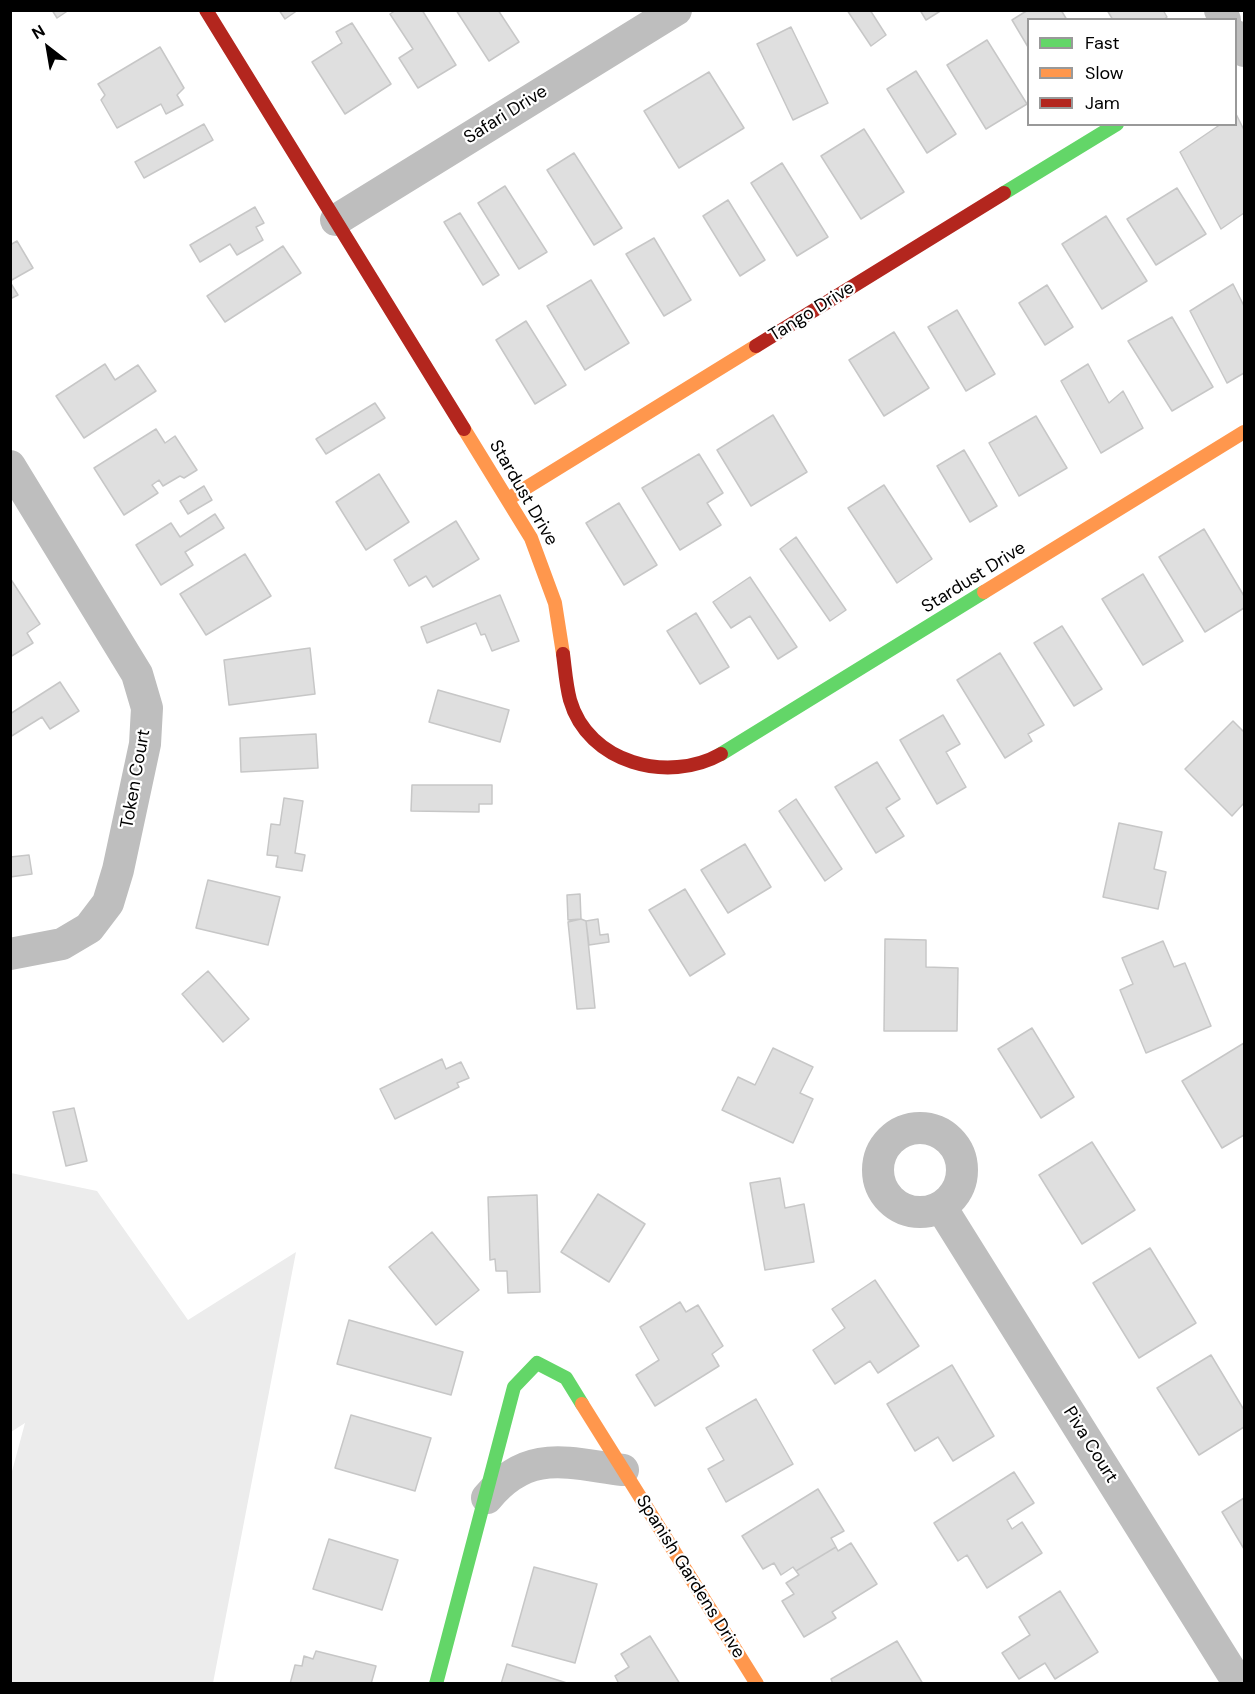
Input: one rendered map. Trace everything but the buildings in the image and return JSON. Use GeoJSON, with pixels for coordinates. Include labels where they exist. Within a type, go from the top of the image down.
{"type":"FeatureCollection","features":[{"type":"Feature","properties":{"kind":"street","name":"Stardust Drive"},"geometry":{"type":"LineString","coordinates":[[206,10],[531,538],[555,603],[570,701],[588,733],[616,756],[650,768],[687,767],[718,756],[1245,432]]}},
{"type":"Feature","properties":{"kind":"street","name":"Safari Drive"},"geometry":{"type":"LineString","coordinates":[[336,220],[676,10]]}},
{"type":"Feature","properties":{"kind":"street","name":"Tango Drive"},"geometry":{"type":"LineString","coordinates":[[508,499],[1114,126]]}},
{"type":"Feature","properties":{"kind":"street","name":"Token Court"},"geometry":{"type":"LineString","coordinates":[[10,466],[19,498],[137,674],[147,708],[145,744],[118,870],[108,903],[89,928],[62,944],[10,954]]}},
{"type":"Feature","properties":{"kind":"street","name":"Piva Court"},"geometry":{"type":"LineString","coordinates":[[941,1206],[1239,1683]]}},
{"type":"Feature","properties":{"kind":"street","name":"Spanish Gardens Drive"},"geometry":{"type":"LineString","coordinates":[[436,1683],[487,1498],[514,1387],[537,1363],[567,1378],[757,1683]]}},
{"type":"Feature","properties":{"kind":"street"},"geometry":{"type":"LineString","coordinates":[[487,1498],[512,1474],[549,1461],[623,1470]]}},
{"type":"Feature","properties":{"kind":"shaded area"},"geometry":{"type":"Polygon","coordinates":[[[11,1173],[97,1191],[188,1320],[296,1252],[213,1683],[11,1683],[11,1475],[25,1423],[11,1432],[11,1173]]]}},
{"type":"Feature","properties":{"kind":"traffic: fast"},"geometry":{"type":"LineString","coordinates":[[1004,193],[1114,126]]}},
{"type":"Feature","properties":{"kind":"traffic: fast"},"geometry":{"type":"LineString","coordinates":[[721,754],[984,592]]}},
{"type":"Feature","properties":{"kind":"traffic: fast"},"geometry":{"type":"LineString","coordinates":[[436,1684],[514,1387],[537,1363],[566,1378],[582,1404]]}},
{"type":"Feature","properties":{"kind":"traffic: slow"},"geometry":{"type":"LineString","coordinates":[[508,499],[756,346]]}},
{"type":"Feature","properties":{"kind":"traffic: slow"},"geometry":{"type":"LineString","coordinates":[[464,429],[531,538],[555,603],[563,654]]}},
{"type":"Feature","properties":{"kind":"traffic: slow"},"geometry":{"type":"LineString","coordinates":[[984,592],[1244,432]]}},
{"type":"Feature","properties":{"kind":"traffic: slow"},"geometry":{"type":"LineString","coordinates":[[582,1404],[757,1684]]}},
{"type":"Feature","properties":{"kind":"traffic: jam"},"geometry":{"type":"LineString","coordinates":[[206,10],[464,429]]}},
{"type":"Feature","properties":{"kind":"traffic: jam"},"geometry":{"type":"LineString","coordinates":[[756,346],[1004,193]]}},
{"type":"Feature","properties":{"kind":"traffic: jam"},"geometry":{"type":"LineString","coordinates":[[563,654],[570,700],[579,722],[594,739],[612,753],[632,762],[655,767],[678,767],[700,763],[721,754]]}}]}
